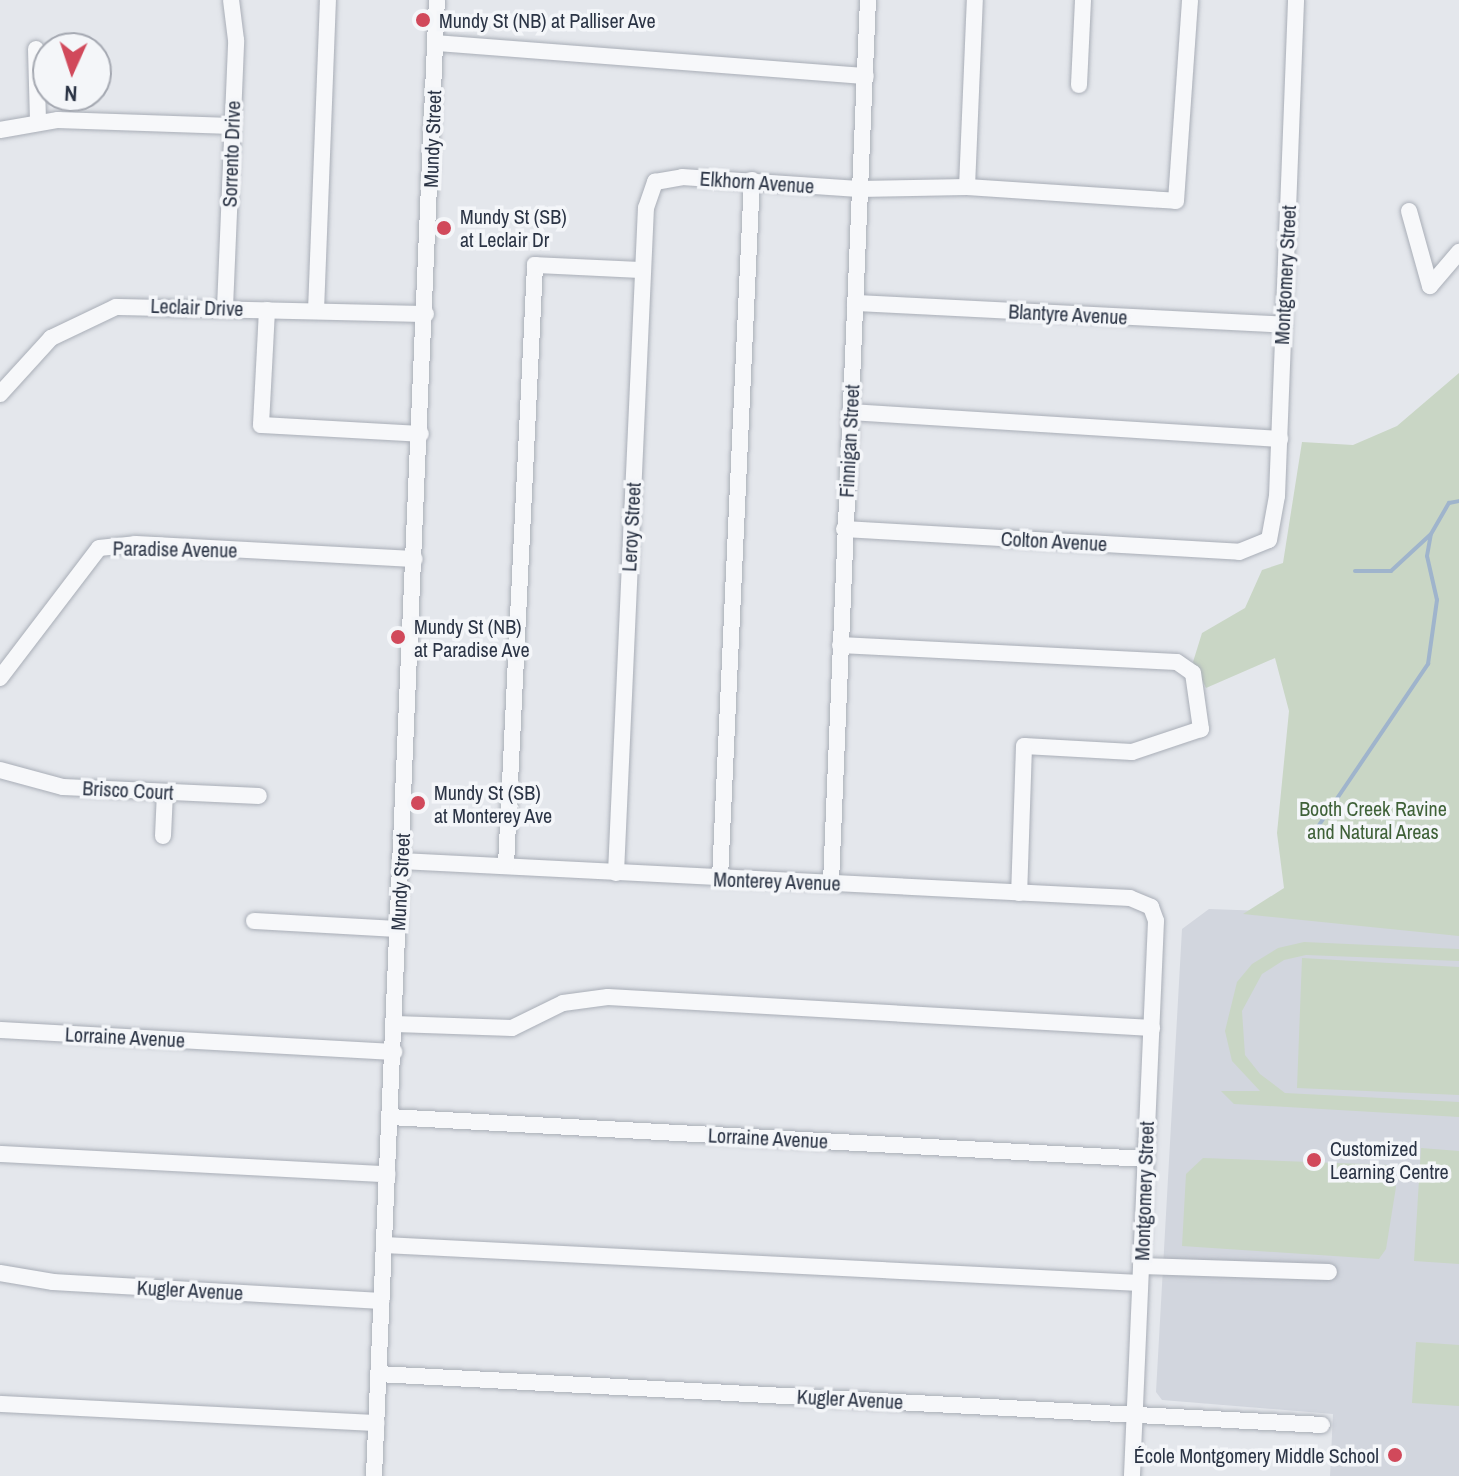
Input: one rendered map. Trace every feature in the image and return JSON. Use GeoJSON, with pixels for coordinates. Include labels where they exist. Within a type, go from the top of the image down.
{"type":"FeatureCollection","features":[{"type":"Feature","properties":{"kind":"street","name":"Sorrento Drive"},"geometry":{"type":"LineString","coordinates":[[225,308],[236,40],[231,0]]}},
{"type":"Feature","properties":{"kind":"street"},"geometry":{"type":"LineString","coordinates":[[316,311],[328,0]]}},
{"type":"Feature","properties":{"kind":"street","name":"Mundy Street"},"geometry":{"type":"LineString","coordinates":[[374,1476],[421,434],[437,0]]}},
{"type":"Feature","properties":{"kind":"street","name":"Finnigan Street"},"geometry":{"type":"LineString","coordinates":[[831,882],[868,0]]}},
{"type":"Feature","properties":{"kind":"street"},"geometry":{"type":"LineString","coordinates":[[967,187],[975,0]]}},
{"type":"Feature","properties":{"kind":"street"},"geometry":{"type":"LineString","coordinates":[[1079,85],[1083,0]]}},
{"type":"Feature","properties":{"kind":"street","name":"Elkhorn Avenue"},"geometry":{"type":"LineString","coordinates":[[655,182],[682,177],[859,189],[967,187],[1176,201],[1190,0]]}},
{"type":"Feature","properties":{"kind":"street","name":"Montgomery Street"},"geometry":{"type":"LineString","coordinates":[[1262,546],[1276,519],[1296,0]]}},
{"type":"Feature","properties":{"kind":"street"},"geometry":{"type":"LineString","coordinates":[[436,43],[866,76]]}},
{"type":"Feature","properties":{"kind":"street"},"geometry":{"type":"LineString","coordinates":[[38,112],[38,120]]}},
{"type":"Feature","properties":{"kind":"street"},"geometry":{"type":"LineString","coordinates":[[0,130],[38,120],[231,126]]}},
{"type":"Feature","properties":{"kind":"street"},"geometry":{"type":"LineString","coordinates":[[720,878],[752,180]]}},
{"type":"Feature","properties":{"kind":"street","name":"Leroy Street"},"geometry":{"type":"LineString","coordinates":[[616,873],[646,208],[655,182]]}},
{"type":"Feature","properties":{"kind":"street"},"geometry":{"type":"LineString","coordinates":[[1409,211],[1430,286],[1459,252]]}},
{"type":"Feature","properties":{"kind":"street"},"geometry":{"type":"LineString","coordinates":[[506,865],[535,265],[643,270]]}},
{"type":"Feature","properties":{"kind":"street","name":"Blantyre Avenue"},"geometry":{"type":"LineString","coordinates":[[855,303],[1282,325]]}},
{"type":"Feature","properties":{"kind":"street","name":"Leclair Drive"},"geometry":{"type":"LineString","coordinates":[[0,394],[38,348],[98,313],[134,306],[426,314]]}},
{"type":"Feature","properties":{"kind":"street"},"geometry":{"type":"LineString","coordinates":[[267,310],[261,425],[421,434]]}},
{"type":"Feature","properties":{"kind":"street"},"geometry":{"type":"LineString","coordinates":[[850,412],[1280,439]]}},
{"type":"Feature","properties":{"kind":"street","name":"Colton Avenue"},"geometry":{"type":"LineString","coordinates":[[844,529],[1239,552],[1262,546]]}},
{"type":"Feature","properties":{"kind":"street","name":"Paradise Avenue"},"geometry":{"type":"LineString","coordinates":[[0,678],[99,548],[135,544],[415,559]]}},
{"type":"Feature","properties":{"kind":"street"},"geometry":{"type":"LineString","coordinates":[[840,645],[1177,662],[1193,673],[1201,729],[1132,752],[1024,746],[1019,893]]}},
{"type":"Feature","properties":{"kind":"street","name":"Brisco Court"},"geometry":{"type":"LineString","coordinates":[[0,770],[48,785],[259,796]]}},
{"type":"Feature","properties":{"kind":"street"},"geometry":{"type":"LineString","coordinates":[[163,836],[165,792]]}},
{"type":"Feature","properties":{"kind":"street","name":"Monterey Avenue"},"geometry":{"type":"LineString","coordinates":[[401,861],[1130,898],[1151,907]]}},
{"type":"Feature","properties":{"kind":"street","name":"Montgomery Street"},"geometry":{"type":"LineString","coordinates":[[1132,1476],[1156,921],[1151,907]]}},
{"type":"Feature","properties":{"kind":"street"},"geometry":{"type":"LineString","coordinates":[[254,921],[398,929]]}},
{"type":"Feature","properties":{"kind":"street"},"geometry":{"type":"LineString","coordinates":[[395,1024],[512,1028],[563,1003],[608,997],[1152,1028]]}},
{"type":"Feature","properties":{"kind":"street","name":"Lorraine Avenue"},"geometry":{"type":"LineString","coordinates":[[0,1030],[394,1052]]}},
{"type":"Feature","properties":{"kind":"street","name":"Lorraine Avenue"},"geometry":{"type":"LineString","coordinates":[[390,1117],[1146,1159]]}},
{"type":"Feature","properties":{"kind":"street"},"geometry":{"type":"LineString","coordinates":[[0,1154],[387,1174]]}},
{"type":"Feature","properties":{"kind":"street"},"geometry":{"type":"LineString","coordinates":[[384,1245],[1140,1283]]}},
{"type":"Feature","properties":{"kind":"street"},"geometry":{"type":"LineString","coordinates":[[1141,1266],[1329,1272]]}},
{"type":"Feature","properties":{"kind":"street","name":"Kugler Avenue"},"geometry":{"type":"LineString","coordinates":[[0,1273],[53,1282],[381,1301]]}},
{"type":"Feature","properties":{"kind":"street","name":"Kugler Avenue"},"geometry":{"type":"LineString","coordinates":[[378,1374],[1322,1425]]}},
{"type":"Feature","properties":{"kind":"street"},"geometry":{"type":"LineString","coordinates":[[0,1404],[377,1423]]}},
{"type":"Feature","properties":{"kind":"shaded area","name":"Customized Learning Centre"},"geometry":{"type":"Polygon","coordinates":[[[1209,909],[1459,918],[1459,1476],[1330,1476],[1333,1414],[1162,1400],[1156,1392],[1182,929],[1209,909]]]}},
{"type":"Feature","properties":{"kind":"green space","name":"Booth Creek Ravine and Natural Areas"},"geometry":{"type":"Polygon","coordinates":[[[1459,373],[1459,936],[1243,914],[1284,888],[1277,833],[1289,711],[1275,658],[1206,688],[1193,662],[1202,633],[1245,608],[1262,570],[1283,563],[1302,442],[1353,445],[1397,426],[1459,373]]]}},
{"type":"Feature","properties":{"kind":"green space"},"geometry":{"type":"Polygon","coordinates":[[[1304,942],[1459,949],[1459,961],[1306,955],[1284,960],[1262,974],[1242,1011],[1245,1055],[1260,1074],[1285,1093],[1459,1102],[1459,1117],[1234,1104],[1221,1091],[1260,1091],[1232,1061],[1225,1031],[1237,982],[1252,964],[1278,948],[1304,942]]]}},
{"type":"Feature","properties":{"kind":"green space"},"geometry":{"type":"Polygon","coordinates":[[[1302,958],[1459,967],[1459,1095],[1297,1088],[1302,958]]]}},
{"type":"Feature","properties":{"kind":"green space"},"geometry":{"type":"Polygon","coordinates":[[[1421,1148],[1459,1151],[1459,1264],[1414,1261],[1421,1148]]]}},
{"type":"Feature","properties":{"kind":"green space"},"geometry":{"type":"Polygon","coordinates":[[[1203,1158],[1389,1165],[1396,1187],[1386,1249],[1379,1259],[1182,1246],[1186,1174],[1203,1158]]]}},
{"type":"Feature","properties":{"kind":"green space"},"geometry":{"type":"Polygon","coordinates":[[[1416,1342],[1459,1345],[1459,1406],[1412,1403],[1416,1342]]]}},
{"type":"Feature","properties":{"kind":"waterway"},"geometry":{"type":"LineString","coordinates":[[1315,831],[1428,664],[1437,600],[1427,556],[1431,534],[1449,503],[1459,501]]}},
{"type":"Feature","properties":{"kind":"waterway"},"geometry":{"type":"LineString","coordinates":[[1355,571],[1391,571],[1430,535]]}},
{"type":"Feature","properties":{"kind":"place","name":"Mundy St (NB) at Palliser Ave"},"geometry":{"type":"Point","coordinates":[423,20]}},
{"type":"Feature","properties":{"kind":"place","name":"Mundy St (SB) at Leclair Dr"},"geometry":{"type":"Point","coordinates":[444,228]}},
{"type":"Feature","properties":{"kind":"place","name":"Mundy St (NB) at Paradise Ave"},"geometry":{"type":"Point","coordinates":[398,637]}},
{"type":"Feature","properties":{"kind":"place","name":"Mundy St (SB) at Monterey Ave"},"geometry":{"type":"Point","coordinates":[418,803]}},
{"type":"Feature","properties":{"kind":"place","name":"Customized Learning Centre"},"geometry":{"type":"Point","coordinates":[1314,1160]}},
{"type":"Feature","properties":{"kind":"place","name":"École Montgomery Middle School"},"geometry":{"type":"Point","coordinates":[1395,1455]}}]}
